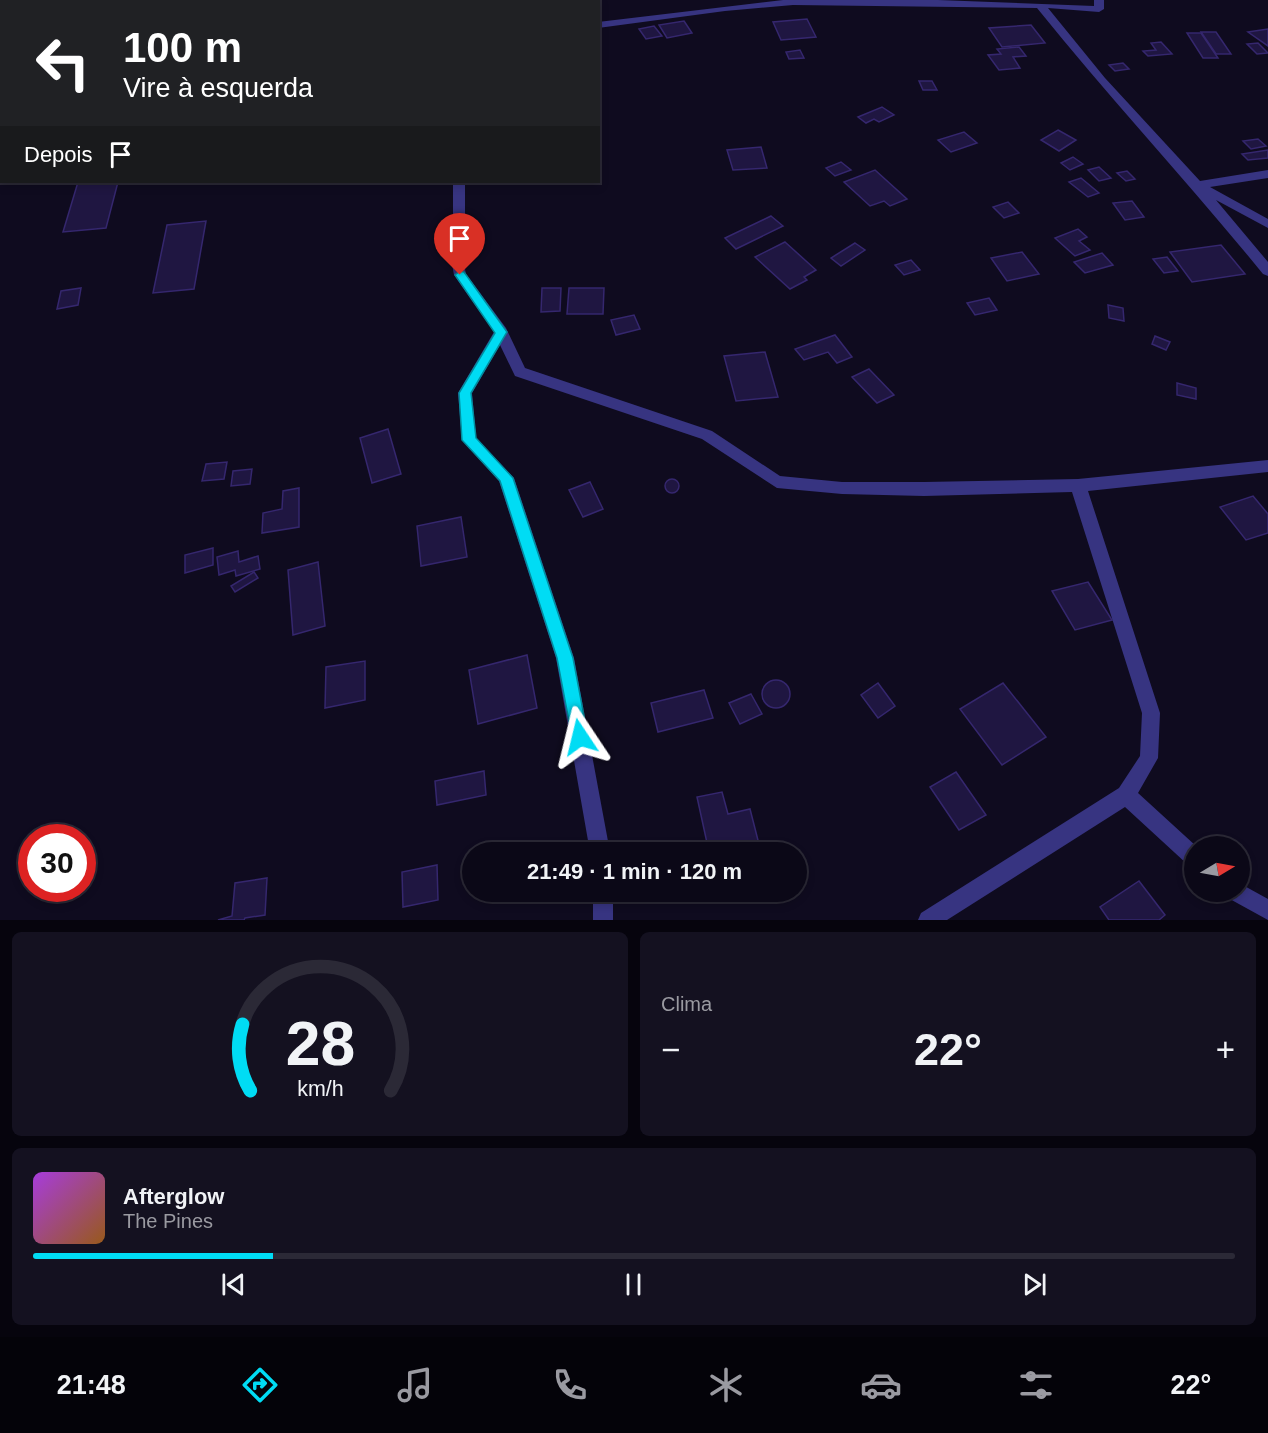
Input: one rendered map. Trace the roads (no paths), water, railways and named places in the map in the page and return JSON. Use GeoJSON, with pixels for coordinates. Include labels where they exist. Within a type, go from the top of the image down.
{"type":"FeatureCollection","features":[{"type":"Feature","properties":{"kind":"street"},"geometry":{"type":"LineString","coordinates":[[600,25],[725,8],[793,2],[1040,4],[1099,9],[1099,0]]}},
{"type":"Feature","properties":{"kind":"street"},"geometry":{"type":"LineString","coordinates":[[1040,4],[1101,80],[1197,185],[1268,271]]}},
{"type":"Feature","properties":{"kind":"street"},"geometry":{"type":"LineString","coordinates":[[1197,185],[1268,174]]}},
{"type":"Feature","properties":{"kind":"street"},"geometry":{"type":"LineString","coordinates":[[459,183],[459,225],[455,248],[460,275],[501,332],[520,372],[707,435],[777,482],[842,489],[1077,485],[1126,482],[1268,466]]}},
{"type":"Feature","properties":{"kind":"street"},"geometry":{"type":"LineString","coordinates":[[1197,185],[1268,224]]}},
{"type":"Feature","properties":{"kind":"street"},"geometry":{"type":"LineString","coordinates":[[501,332],[465,393],[469,440],[506,478],[565,658],[598,842]]}},
{"type":"Feature","properties":{"kind":"street"},"geometry":{"type":"LineString","coordinates":[[928,920],[1126,795],[1149,758],[1151,712],[1077,485]]}},
{"type":"Feature","properties":{"kind":"street"},"geometry":{"type":"LineString","coordinates":[[1126,795],[1184,848]]}},
{"type":"Feature","properties":{"kind":"street"},"geometry":{"type":"LineString","coordinates":[[1250,900],[1268,910]]}},
{"type":"Feature","properties":{"kind":"street"},"geometry":{"type":"LineString","coordinates":[[603,902],[603,920]]}}]}
